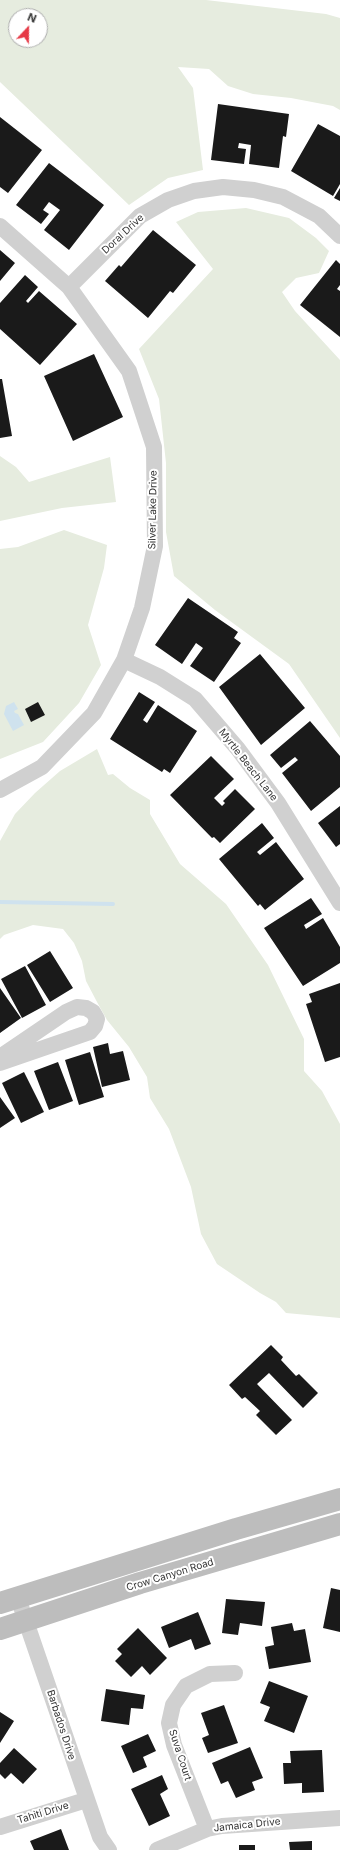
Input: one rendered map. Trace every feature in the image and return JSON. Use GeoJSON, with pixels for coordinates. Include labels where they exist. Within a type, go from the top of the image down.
{"type":"FeatureCollection","features":[{"type":"Feature","properties":{"kind":"main road"},"geometry":{"type":"LineString","coordinates":[[9,1601],[236,1529],[340,1499]]}},
{"type":"Feature","properties":{"kind":"main road","name":"Crow Canyon Road"},"geometry":{"type":"LineString","coordinates":[[0,1628],[26,1621],[140,1583],[340,1524]]}},
{"type":"Feature","properties":{"kind":"street","name":"Doral Drive"},"geometry":{"type":"LineString","coordinates":[[69,287],[140,216],[168,200],[194,191],[223,187],[254,190],[283,197],[319,216],[340,236]]}},
{"type":"Feature","properties":{"kind":"street","name":"Silver Lake Drive"},"geometry":{"type":"LineString","coordinates":[[0,226],[69,287],[129,371],[154,447],[155,546],[142,608],[124,660],[94,713],[42,767],[0,790]]}},
{"type":"Feature","properties":{"kind":"street","name":"Myrtle Beach Lane"},"geometry":{"type":"LineString","coordinates":[[124,660],[160,676],[195,698],[238,749],[278,803],[340,904]]}},
{"type":"Feature","properties":{"kind":"street"},"geometry":{"type":"LineString","coordinates":[[0,1057],[66,1012],[77,1007],[86,1008],[93,1012],[97,1019],[95,1026],[90,1032],[0,1063]]}},
{"type":"Feature","properties":{"kind":"street","name":"Barbados Drive"},"geometry":{"type":"LineString","coordinates":[[9,1601],[26,1621],[86,1800],[100,1837],[109,1850]]}},
{"type":"Feature","properties":{"kind":"street","name":"Suva Court"},"geometry":{"type":"LineString","coordinates":[[207,1829],[174,1745],[169,1723],[173,1705],[186,1686],[210,1674],[235,1673]]}},
{"type":"Feature","properties":{"kind":"street","name":"Tahiti Drive"},"geometry":{"type":"LineString","coordinates":[[0,1826],[86,1800]]}},
{"type":"Feature","properties":{"kind":"street","name":"Jamaica Drive"},"geometry":{"type":"LineString","coordinates":[[157,1850],[207,1829],[237,1825],[340,1818]]}},
{"type":"Feature","properties":{"kind":"shaded area"},"geometry":{"type":"Polygon","coordinates":[[[0,0],[206,0],[326,14],[340,18],[340,110],[333,106],[291,98],[253,94],[228,86],[209,69],[178,67],[193,88],[203,170],[168,178],[129,205],[0,82],[0,0]]]}},
{"type":"Feature","properties":{"kind":"shaded area"},"geometry":{"type":"Polygon","coordinates":[[[246,208],[289,218],[316,238],[329,251],[319,273],[296,278],[282,292],[295,311],[340,360],[340,738],[289,664],[215,610],[174,576],[166,532],[166,463],[159,399],[139,349],[213,269],[176,222],[198,212],[246,208]]]}},
{"type":"Feature","properties":{"kind":"shaded area"},"geometry":{"type":"Polygon","coordinates":[[[0,456],[16,467],[29,482],[110,457],[116,502],[62,508],[0,521],[0,456]]]}},
{"type":"Feature","properties":{"kind":"shaded area"},"geometry":{"type":"Polygon","coordinates":[[[64,530],[107,545],[104,568],[88,625],[101,665],[79,703],[43,742],[0,759],[0,549],[18,547],[64,530]]]}},
{"type":"Feature","properties":{"kind":"shaded area"},"geometry":{"type":"Polygon","coordinates":[[[97,749],[108,775],[113,774],[130,788],[150,800],[150,814],[180,864],[226,904],[268,965],[304,1039],[304,1071],[322,1091],[340,1124],[340,1318],[286,1313],[276,1302],[217,1264],[201,1234],[191,1187],[169,1129],[150,1098],[147,1077],[129,1047],[107,1020],[97,1002],[86,981],[82,961],[74,943],[63,929],[33,925],[4,935],[0,939],[0,841],[15,814],[35,793],[60,771],[97,749]]]}},
{"type":"Feature","properties":{"kind":"water"},"geometry":{"type":"Polygon","coordinates":[[[14,702],[18,709],[14,711],[18,714],[24,725],[13,731],[4,714],[6,706],[14,702]]]}},
{"type":"Feature","properties":{"kind":"building"},"geometry":{"type":"Polygon","coordinates":[[[218,104],[289,114],[286,137],[283,136],[279,168],[249,164],[251,145],[239,143],[238,148],[246,149],[244,164],[211,160],[218,104]]]}},
{"type":"Feature","properties":{"kind":"building"},"geometry":{"type":"Polygon","coordinates":[[[0,117],[42,150],[8,193],[0,187],[0,117]]]}},
{"type":"Feature","properties":{"kind":"building"},"geometry":{"type":"Polygon","coordinates":[[[318,124],[340,136],[340,184],[333,196],[291,171],[318,124]]]}},
{"type":"Feature","properties":{"kind":"building"},"geometry":{"type":"Polygon","coordinates":[[[49,163],[104,205],[69,250],[44,230],[60,210],[49,202],[43,210],[49,214],[41,224],[16,205],[49,163]]]}},
{"type":"Feature","properties":{"kind":"building"},"geometry":{"type":"Polygon","coordinates":[[[340,188],[340,201],[334,198],[340,188]]]}},
{"type":"Feature","properties":{"kind":"building"},"geometry":{"type":"Polygon","coordinates":[[[153,230],[196,265],[173,293],[170,291],[148,318],[105,281],[119,265],[121,267],[153,230]]]}},
{"type":"Feature","properties":{"kind":"building"},"geometry":{"type":"Polygon","coordinates":[[[0,250],[15,263],[0,281],[0,250]]]}},
{"type":"Feature","properties":{"kind":"building"},"geometry":{"type":"Polygon","coordinates":[[[336,260],[340,264],[340,285],[337,289],[340,291],[340,337],[300,305],[336,260]]]}},
{"type":"Feature","properties":{"kind":"building"},"geometry":{"type":"Polygon","coordinates":[[[25,275],[38,287],[26,301],[28,303],[39,291],[77,324],[40,365],[0,329],[0,303],[25,275]]]}},
{"type":"Feature","properties":{"kind":"building"},"geometry":{"type":"Polygon","coordinates":[[[94,354],[123,417],[73,441],[44,376],[94,354]]]}},
{"type":"Feature","properties":{"kind":"building"},"geometry":{"type":"Polygon","coordinates":[[[0,379],[2,379],[12,436],[0,438],[0,379]]]}},
{"type":"Feature","properties":{"kind":"building"},"geometry":{"type":"Polygon","coordinates":[[[188,598],[238,632],[234,638],[241,643],[214,682],[190,666],[203,648],[196,643],[182,664],[155,645],[188,598]]]}},
{"type":"Feature","properties":{"kind":"building"},"geometry":{"type":"Polygon","coordinates":[[[260,654],[305,708],[261,745],[219,687],[260,654]]]}},
{"type":"Feature","properties":{"kind":"building"},"geometry":{"type":"Polygon","coordinates":[[[139,692],[155,702],[143,720],[147,723],[158,705],[197,731],[170,773],[164,769],[162,772],[110,739],[139,692]]]}},
{"type":"Feature","properties":{"kind":"building"},"geometry":{"type":"Polygon","coordinates":[[[38,702],[45,715],[31,722],[25,709],[38,702]]]}},
{"type":"Feature","properties":{"kind":"building"},"geometry":{"type":"Polygon","coordinates":[[[310,721],[340,756],[340,787],[311,811],[282,773],[298,760],[295,757],[281,768],[270,755],[310,721]]]}},
{"type":"Feature","properties":{"kind":"building"},"geometry":{"type":"Polygon","coordinates":[[[211,756],[234,779],[214,798],[222,806],[225,803],[223,801],[235,789],[255,809],[220,843],[214,837],[212,838],[170,795],[211,756]]]}},
{"type":"Feature","properties":{"kind":"building"},"geometry":{"type":"Polygon","coordinates":[[[340,806],[340,844],[336,847],[318,823],[340,806]]]}},
{"type":"Feature","properties":{"kind":"building"},"geometry":{"type":"Polygon","coordinates":[[[262,823],[274,838],[257,852],[260,855],[276,842],[304,879],[265,910],[260,904],[258,906],[219,859],[262,823]]]}},
{"type":"Feature","properties":{"kind":"building"},"geometry":{"type":"Polygon","coordinates":[[[311,898],[322,914],[304,925],[306,929],[323,918],[340,947],[340,963],[303,986],[264,928],[311,898]]]}},
{"type":"Feature","properties":{"kind":"building"},"geometry":{"type":"Polygon","coordinates":[[[50,951],[73,988],[50,1002],[27,965],[50,951]]]}},
{"type":"Feature","properties":{"kind":"building"},"geometry":{"type":"Polygon","coordinates":[[[25,966],[46,1005],[22,1018],[1,979],[25,966]]]}},
{"type":"Feature","properties":{"kind":"building"},"geometry":{"type":"Polygon","coordinates":[[[340,983],[340,1057],[325,1062],[306,1004],[312,1002],[309,994],[340,983]]]}},
{"type":"Feature","properties":{"kind":"building"},"geometry":{"type":"Polygon","coordinates":[[[0,988],[21,1018],[0,1033],[0,988]]]}},
{"type":"Feature","properties":{"kind":"building"},"geometry":{"type":"Polygon","coordinates":[[[108,1043],[110,1054],[123,1051],[130,1080],[102,1087],[93,1047],[108,1043]]]}},
{"type":"Feature","properties":{"kind":"building"},"geometry":{"type":"Polygon","coordinates":[[[90,1052],[104,1097],[79,1105],[65,1060],[90,1052]]]}},
{"type":"Feature","properties":{"kind":"building"},"geometry":{"type":"Polygon","coordinates":[[[58,1062],[73,1101],[49,1110],[34,1071],[58,1062]]]}},
{"type":"Feature","properties":{"kind":"building"},"geometry":{"type":"Polygon","coordinates":[[[24,1072],[44,1112],[21,1123],[2,1083],[24,1072]]]}},
{"type":"Feature","properties":{"kind":"building"},"geometry":{"type":"Polygon","coordinates":[[[0,1097],[15,1118],[0,1128],[0,1097]]]}},
{"type":"Feature","properties":{"kind":"building"},"geometry":{"type":"Polygon","coordinates":[[[271,1345],[283,1357],[281,1360],[296,1376],[299,1374],[318,1393],[303,1408],[269,1373],[257,1384],[292,1420],[276,1435],[256,1415],[260,1411],[245,1397],[242,1399],[229,1385],[271,1345]]]}},
{"type":"Feature","properties":{"kind":"building"},"geometry":{"type":"Polygon","coordinates":[[[331,1588],[340,1590],[340,1632],[323,1628],[331,1588]]]}},
{"type":"Feature","properties":{"kind":"building"},"geometry":{"type":"Polygon","coordinates":[[[226,1599],[265,1602],[262,1626],[240,1623],[238,1635],[222,1633],[226,1599]]]}},
{"type":"Feature","properties":{"kind":"building"},"geometry":{"type":"Polygon","coordinates":[[[198,1612],[211,1644],[195,1650],[191,1639],[169,1648],[161,1627],[198,1612]]]}},
{"type":"Feature","properties":{"kind":"building"},"geometry":{"type":"Polygon","coordinates":[[[292,1623],[294,1631],[305,1629],[311,1662],[269,1669],[265,1647],[274,1645],[271,1627],[292,1623]]]}},
{"type":"Feature","properties":{"kind":"building"},"geometry":{"type":"Polygon","coordinates":[[[138,1628],[167,1658],[150,1675],[142,1666],[131,1677],[115,1661],[122,1654],[117,1649],[138,1628]]]}},
{"type":"Feature","properties":{"kind":"building"},"geometry":{"type":"Polygon","coordinates":[[[269,1681],[308,1696],[294,1733],[264,1721],[270,1707],[260,1703],[269,1681]]]}},
{"type":"Feature","properties":{"kind":"building"},"geometry":{"type":"Polygon","coordinates":[[[106,1689],[145,1695],[143,1709],[131,1708],[129,1725],[101,1721],[106,1689]]]}},
{"type":"Feature","properties":{"kind":"building"},"geometry":{"type":"Polygon","coordinates":[[[224,1705],[238,1743],[208,1753],[202,1738],[209,1735],[201,1713],[224,1705]]]}},
{"type":"Feature","properties":{"kind":"building"},"geometry":{"type":"Polygon","coordinates":[[[0,1712],[14,1721],[0,1743],[0,1712]]]}},
{"type":"Feature","properties":{"kind":"building"},"geometry":{"type":"Polygon","coordinates":[[[148,1734],[156,1751],[143,1757],[147,1767],[133,1773],[121,1746],[148,1734]]]}},
{"type":"Feature","properties":{"kind":"building"},"geometry":{"type":"Polygon","coordinates":[[[250,1747],[263,1778],[252,1782],[255,1790],[236,1798],[228,1781],[221,1784],[212,1763],[250,1747]]]}},
{"type":"Feature","properties":{"kind":"building"},"geometry":{"type":"Polygon","coordinates":[[[14,1748],[37,1769],[23,1784],[11,1773],[5,1779],[0,1774],[0,1763],[14,1748]]]}},
{"type":"Feature","properties":{"kind":"building"},"geometry":{"type":"Polygon","coordinates":[[[322,1750],[324,1792],[302,1793],[302,1783],[284,1784],[283,1763],[291,1763],[290,1751],[322,1750]]]}},
{"type":"Feature","properties":{"kind":"building"},"geometry":{"type":"Polygon","coordinates":[[[162,1775],[168,1789],[160,1794],[170,1816],[149,1826],[131,1789],[162,1775]]]}},
{"type":"Feature","properties":{"kind":"building"},"geometry":{"type":"Polygon","coordinates":[[[61,1829],[69,1850],[34,1850],[30,1841],[61,1829]]]}},
{"type":"Feature","properties":{"kind":"building"},"geometry":{"type":"Polygon","coordinates":[[[312,1841],[312,1850],[290,1850],[289,1842],[312,1841]]]}},
{"type":"Feature","properties":{"kind":"building"},"geometry":{"type":"Polygon","coordinates":[[[239,1845],[255,1845],[255,1850],[239,1850],[239,1845]]]}},
{"type":"Feature","properties":{"kind":"waterway"},"geometry":{"type":"LineString","coordinates":[[0,902],[113,904]]}}]}
